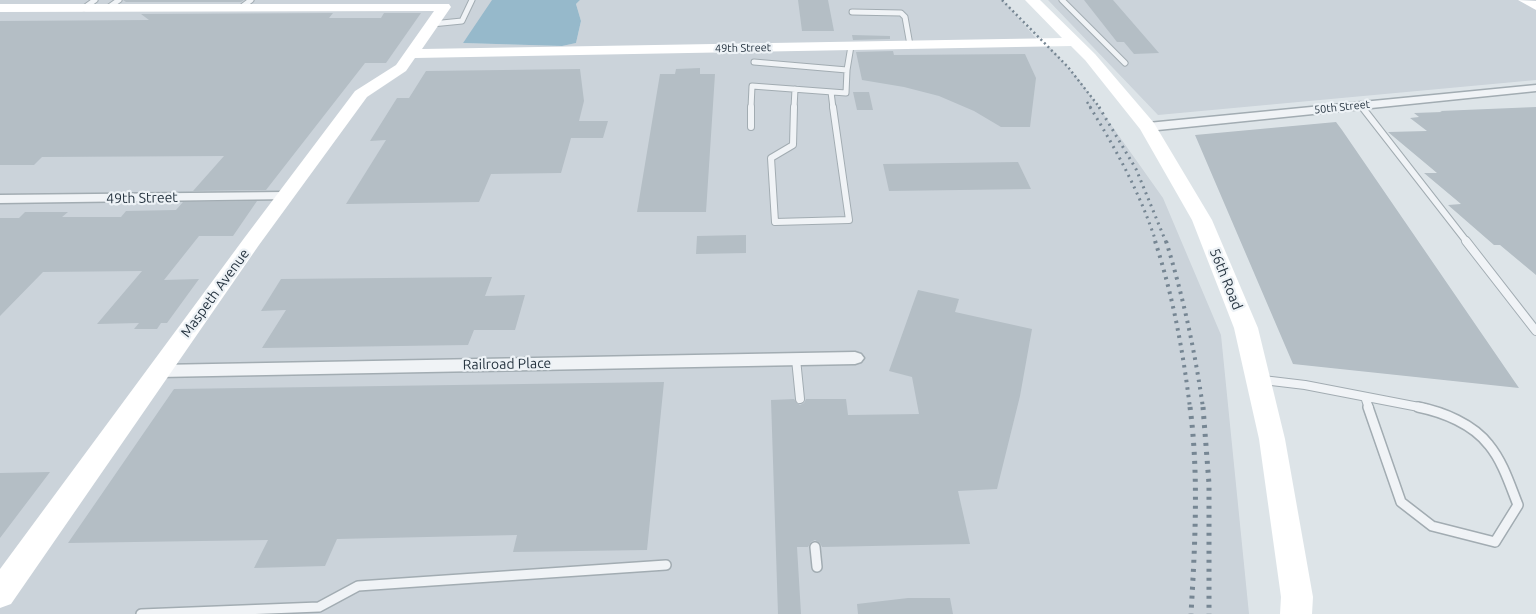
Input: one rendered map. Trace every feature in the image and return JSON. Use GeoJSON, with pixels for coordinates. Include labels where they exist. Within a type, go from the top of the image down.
{"type":"FeatureCollection","features":[{"type":"Feature","properties":{"kind":"main road","name":"56th Road"},"geometry":{"type":"LineString","coordinates":[[1032,0],[1076,42],[1106,75],[1148,127],[1202,220],[1246,328],[1272,439],[1297,597],[1296,614]]}},
{"type":"Feature","properties":{"kind":"main road"},"geometry":{"type":"LineString","coordinates":[[1525,0],[1536,6]]}},
{"type":"Feature","properties":{"kind":"main road","name":"Maspeth Avenue"},"geometry":{"type":"LineString","coordinates":[[0,594],[285,196],[361,94],[401,68],[444,6],[247,3]]}},
{"type":"Feature","properties":{"kind":"main road"},"geometry":{"type":"LineString","coordinates":[[0,8],[89,4],[247,3]]}},
{"type":"Feature","properties":{"kind":"main road","name":"49th Street"},"geometry":{"type":"LineString","coordinates":[[411,54],[1076,42]]}},
{"type":"Feature","properties":{"kind":"street","name":"50th Street"},"geometry":{"type":"LineString","coordinates":[[1148,127],[1536,88]]}},
{"type":"Feature","properties":{"kind":"street","name":"49th Street"},"geometry":{"type":"LineString","coordinates":[[0,199],[285,196]]}},
{"type":"Feature","properties":{"kind":"street","name":"Railroad Place"},"geometry":{"type":"LineString","coordinates":[[159,371],[855,358]]}},
{"type":"Feature","properties":{"kind":"lane"},"geometry":{"type":"LineString","coordinates":[[432,24],[462,21],[472,0]]}},
{"type":"Feature","properties":{"kind":"lane"},"geometry":{"type":"LineString","coordinates":[[1062,0],[1124,63]]}},
{"type":"Feature","properties":{"kind":"lane"},"geometry":{"type":"LineString","coordinates":[[852,12],[901,13],[905,16],[910,45]]}},
{"type":"Feature","properties":{"kind":"lane"},"geometry":{"type":"LineString","coordinates":[[751,127],[752,86],[846,94],[851,46]]}},
{"type":"Feature","properties":{"kind":"lane"},"geometry":{"type":"LineString","coordinates":[[754,62],[847,70]]}},
{"type":"Feature","properties":{"kind":"lane"},"geometry":{"type":"LineString","coordinates":[[796,90],[793,145],[771,158],[775,222],[849,220],[831,92]]}},
{"type":"Feature","properties":{"kind":"lane"},"geometry":{"type":"LineString","coordinates":[[1361,105],[1536,331]]}},
{"type":"Feature","properties":{"kind":"lane"},"geometry":{"type":"LineString","coordinates":[[796,360],[800,399]]}},
{"type":"Feature","properties":{"kind":"lane"},"geometry":{"type":"LineString","coordinates":[[1258,380],[1305,385],[1440,411],[1470,428],[1490,444],[1501,464],[1518,504],[1495,542],[1432,526],[1400,502],[1365,397]]}},
{"type":"Feature","properties":{"kind":"lane"},"geometry":{"type":"LineString","coordinates":[[815,547],[817,567]]}},
{"type":"Feature","properties":{"kind":"lane"},"geometry":{"type":"LineString","coordinates":[[141,614],[319,607],[358,586],[666,565]]}},
{"type":"Feature","properties":{"kind":"shaded area"},"geometry":{"type":"Polygon","coordinates":[[[0,0],[495,0],[463,43],[562,46],[576,43],[581,21],[576,4],[580,0],[1003,0],[1040,43],[1046,43],[1080,81],[1163,198],[1221,335],[1249,614],[0,614],[0,0]]]}},
{"type":"Feature","properties":{"kind":"shaded area"},"geometry":{"type":"Polygon","coordinates":[[[1048,0],[1536,0],[1536,80],[1158,115],[1048,0]]]}},
{"type":"Feature","properties":{"kind":"water"},"geometry":{"type":"Polygon","coordinates":[[[492,0],[580,0],[576,4],[581,21],[576,43],[562,46],[463,43],[492,0]]]}},
{"type":"Feature","properties":{"kind":"building"},"geometry":{"type":"Polygon","coordinates":[[[123,0],[244,0],[241,2],[126,2],[123,0]]]}},
{"type":"Feature","properties":{"kind":"building"},"geometry":{"type":"Polygon","coordinates":[[[798,0],[828,0],[834,31],[802,31],[798,0]]]}},
{"type":"Feature","properties":{"kind":"building"},"geometry":{"type":"Polygon","coordinates":[[[1084,0],[1113,0],[1159,53],[1134,54],[1124,42],[1117,42],[1084,0]]]}},
{"type":"Feature","properties":{"kind":"building"},"geometry":{"type":"Polygon","coordinates":[[[333,13],[329,18],[381,18],[384,13],[421,13],[386,63],[365,63],[266,190],[193,191],[224,156],[42,157],[34,165],[0,165],[0,21],[149,20],[141,14],[333,13]]]}},
{"type":"Feature","properties":{"kind":"building"},"geometry":{"type":"Polygon","coordinates":[[[852,35],[890,36],[890,39],[853,40],[852,35]]]}},
{"type":"Feature","properties":{"kind":"building"},"geometry":{"type":"Polygon","coordinates":[[[893,51],[894,55],[1025,54],[1036,78],[1030,127],[1001,127],[974,111],[939,96],[904,87],[862,80],[856,52],[893,51]]]}},
{"type":"Feature","properties":{"kind":"building"},"geometry":{"type":"Polygon","coordinates":[[[700,68],[700,74],[715,74],[706,212],[637,212],[660,74],[675,74],[676,69],[700,68]]]}},
{"type":"Feature","properties":{"kind":"building"},"geometry":{"type":"Polygon","coordinates":[[[580,69],[584,101],[579,121],[608,121],[603,138],[571,138],[561,173],[491,174],[479,202],[346,204],[386,140],[370,141],[397,98],[409,98],[426,71],[580,69]]]}},
{"type":"Feature","properties":{"kind":"building"},"geometry":{"type":"Polygon","coordinates":[[[853,92],[869,92],[873,110],[857,110],[853,92]]]}},
{"type":"Feature","properties":{"kind":"building"},"geometry":{"type":"Polygon","coordinates":[[[1536,107],[1536,275],[1500,245],[1494,245],[1448,205],[1461,204],[1424,173],[1437,173],[1388,132],[1427,131],[1410,118],[1419,117],[1414,113],[1536,107]]]}},
{"type":"Feature","properties":{"kind":"building"},"geometry":{"type":"Polygon","coordinates":[[[1336,122],[1519,388],[1293,364],[1195,135],[1336,122]]]}},
{"type":"Feature","properties":{"kind":"building"},"geometry":{"type":"Polygon","coordinates":[[[1018,162],[1031,189],[889,191],[883,164],[1018,162]]]}},
{"type":"Feature","properties":{"kind":"building"},"geometry":{"type":"Polygon","coordinates":[[[257,201],[233,236],[199,236],[164,280],[199,279],[167,323],[161,323],[157,329],[134,329],[139,323],[97,324],[142,271],[43,272],[0,316],[0,218],[19,218],[25,212],[68,212],[62,217],[121,217],[126,211],[176,210],[183,202],[257,201]]]}},
{"type":"Feature","properties":{"kind":"building"},"geometry":{"type":"Polygon","coordinates":[[[746,235],[746,253],[696,254],[697,236],[746,235]]]}},
{"type":"Feature","properties":{"kind":"building"},"geometry":{"type":"Polygon","coordinates":[[[492,277],[485,296],[525,295],[515,330],[474,330],[468,345],[262,348],[286,310],[261,311],[281,279],[492,277]]]}},
{"type":"Feature","properties":{"kind":"building"},"geometry":{"type":"Polygon","coordinates":[[[918,290],[959,299],[955,312],[1032,329],[1020,396],[997,489],[958,491],[970,544],[822,547],[815,540],[808,547],[797,547],[801,614],[778,614],[771,400],[794,399],[800,405],[806,399],[846,399],[848,415],[919,414],[912,377],[889,371],[918,290]]]}},
{"type":"Feature","properties":{"kind":"building"},"geometry":{"type":"Polygon","coordinates":[[[664,382],[647,550],[513,552],[517,535],[337,539],[325,566],[254,568],[268,540],[68,543],[174,389],[664,382]]]}},
{"type":"Feature","properties":{"kind":"building"},"geometry":{"type":"Polygon","coordinates":[[[50,472],[0,538],[0,473],[50,472]]]}},
{"type":"Feature","properties":{"kind":"building"},"geometry":{"type":"Polygon","coordinates":[[[908,598],[950,598],[953,614],[858,614],[857,604],[908,598]]]}},
{"type":"Feature","properties":{"kind":"railway"},"geometry":{"type":"LineString","coordinates":[[1002,0],[1068,67],[1100,108]]}},
{"type":"Feature","properties":{"kind":"railway"},"geometry":{"type":"LineString","coordinates":[[1087,102],[1091,108]]}},
{"type":"Feature","properties":{"kind":"railway"},"geometry":{"type":"LineString","coordinates":[[1090,107],[1127,173],[1143,206],[1156,242]]}},
{"type":"Feature","properties":{"kind":"railway"},"geometry":{"type":"LineString","coordinates":[[1099,107],[1136,169],[1166,242]]}},
{"type":"Feature","properties":{"kind":"railway"},"geometry":{"type":"LineString","coordinates":[[1155,241],[1177,324],[1190,408]]}},
{"type":"Feature","properties":{"kind":"railway"},"geometry":{"type":"LineString","coordinates":[[1166,241],[1188,324],[1203,408]]}},
{"type":"Feature","properties":{"kind":"railway"},"geometry":{"type":"LineString","coordinates":[[1190,407],[1195,458],[1195,536],[1191,614]]}},
{"type":"Feature","properties":{"kind":"railway"},"geometry":{"type":"LineString","coordinates":[[1203,407],[1209,484],[1209,614]]}}]}
